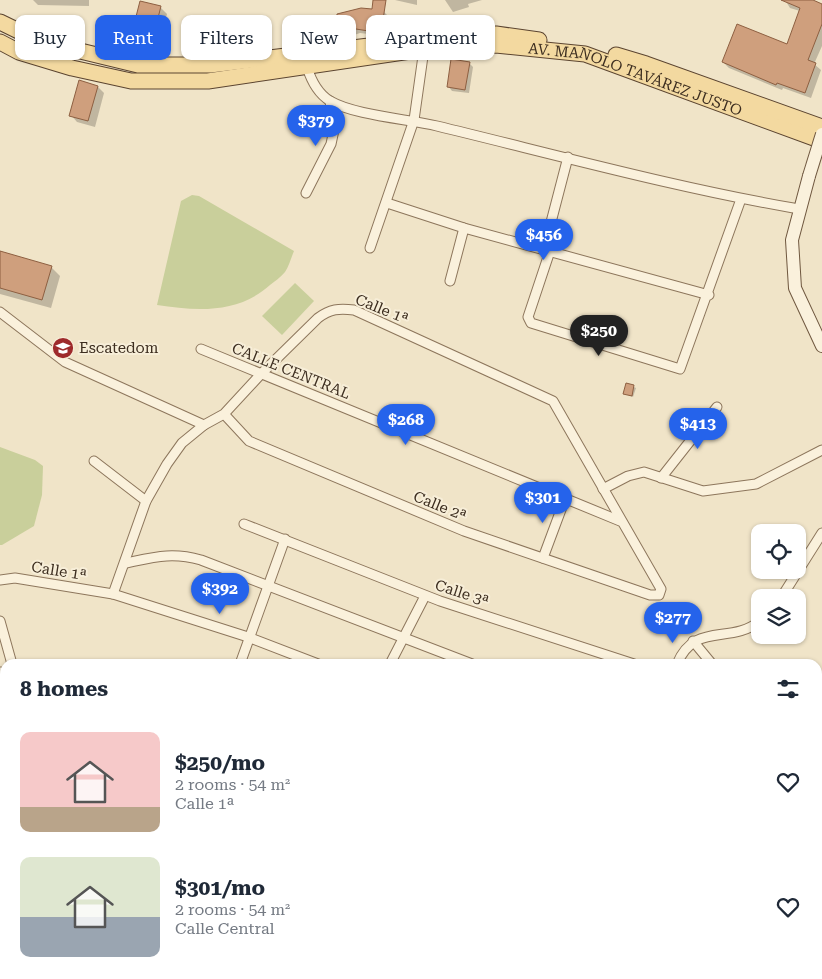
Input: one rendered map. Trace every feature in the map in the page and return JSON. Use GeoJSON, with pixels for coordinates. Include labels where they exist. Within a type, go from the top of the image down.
{"type":"FeatureCollection","features":[{"type":"Feature","properties":{"kind":"main road","name":"AV. MANOLO TAVÁREZ JUSTO"},"geometry":{"type":"LineString","coordinates":[[0,22],[39,42],[138,65],[210,65],[427,39],[496,34],[580,45],[627,58],[822,127]]}},
{"type":"Feature","properties":{"kind":"main road","name":"AV. MANOLO TAVÁREZ JUSTO"},"geometry":{"type":"LineString","coordinates":[[0,42],[19,52],[72,68],[132,80],[208,81],[366,58]]}},
{"type":"Feature","properties":{"kind":"main road","name":"AV. MANOLO TAVÁREZ JUSTO"},"geometry":{"type":"LineString","coordinates":[[495,45],[585,54],[822,141]]}},
{"type":"Feature","properties":{"kind":"street"},"geometry":{"type":"LineString","coordinates":[[370,248],[414,120],[422,60]]}},
{"type":"Feature","properties":{"kind":"street"},"geometry":{"type":"LineString","coordinates":[[307,67],[312,82],[330,101],[358,110],[414,120],[741,199],[799,209]]}},
{"type":"Feature","properties":{"kind":"street"},"geometry":{"type":"LineString","coordinates":[[306,193],[330,144],[334,130],[330,101]]}},
{"type":"Feature","properties":{"kind":"street"},"geometry":{"type":"LineString","coordinates":[[822,134],[799,209],[792,240],[795,288],[822,346]]}},
{"type":"Feature","properties":{"kind":"street"},"geometry":{"type":"LineString","coordinates":[[568,157],[547,250],[528,317],[531,323],[677,369],[682,368],[741,199]]}},
{"type":"Feature","properties":{"kind":"street"},"geometry":{"type":"LineString","coordinates":[[387,203],[464,228],[709,294]]}},
{"type":"Feature","properties":{"kind":"street"},"geometry":{"type":"LineString","coordinates":[[450,281],[464,228]]}},
{"type":"Feature","properties":{"kind":"street","name":"Calle 1ª"},"geometry":{"type":"LineString","coordinates":[[113,594],[126,563],[146,501],[167,464],[182,443],[224,414],[261,374],[326,311],[340,308],[354,310],[553,401],[620,521],[661,589],[660,595]]}},
{"type":"Feature","properties":{"kind":"street"},"geometry":{"type":"LineString","coordinates":[[0,312],[65,362],[204,426]]}},
{"type":"Feature","properties":{"kind":"street","name":"CALLE CENTRAL"},"geometry":{"type":"LineString","coordinates":[[201,349],[620,521]]}},
{"type":"Feature","properties":{"kind":"street"},"geometry":{"type":"LineString","coordinates":[[661,478],[717,407]]}},
{"type":"Feature","properties":{"kind":"street","name":"Calle 2ª"},"geometry":{"type":"LineString","coordinates":[[224,414],[249,441],[464,531],[650,596],[660,595]]}},
{"type":"Feature","properties":{"kind":"street"},"geometry":{"type":"LineString","coordinates":[[603,490],[628,476],[644,472],[703,491],[756,484],[822,450]]}},
{"type":"Feature","properties":{"kind":"street"},"geometry":{"type":"LineString","coordinates":[[94,461],[146,501]]}},
{"type":"Feature","properties":{"kind":"street"},"geometry":{"type":"LineString","coordinates":[[543,558],[565,499]]}},
{"type":"Feature","properties":{"kind":"street","name":"Calle 3ª"},"geometry":{"type":"LineString","coordinates":[[244,524],[425,596],[619,659]]}},
{"type":"Feature","properties":{"kind":"street"},"geometry":{"type":"LineString","coordinates":[[787,589],[822,533]]}},
{"type":"Feature","properties":{"kind":"street"},"geometry":{"type":"LineString","coordinates":[[241,659],[248,637],[269,586],[284,539]]}},
{"type":"Feature","properties":{"kind":"street"},"geometry":{"type":"LineString","coordinates":[[126,563],[166,554],[184,556],[269,586],[458,659]]}},
{"type":"Feature","properties":{"kind":"street","name":"Calle 1ª"},"geometry":{"type":"LineString","coordinates":[[0,580],[15,578],[113,594],[248,637],[305,659]]}},
{"type":"Feature","properties":{"kind":"street"},"geometry":{"type":"LineString","coordinates":[[392,659],[401,638],[425,596]]}},
{"type":"Feature","properties":{"kind":"street"},"geometry":{"type":"LineString","coordinates":[[0,621],[11,659]]}},
{"type":"Feature","properties":{"kind":"street"},"geometry":{"type":"LineString","coordinates":[[680,659],[682,652],[693,641],[744,630],[751,626]]}},
{"type":"Feature","properties":{"kind":"street"},"geometry":{"type":"LineString","coordinates":[[693,641],[708,659]]}},
{"type":"Feature","properties":{"kind":"green space"},"geometry":{"type":"Polygon","coordinates":[[[192,195],[199,196],[294,251],[285,272],[258,294],[231,306],[202,309],[157,305],[181,201],[192,195]]]}},
{"type":"Feature","properties":{"kind":"green space"},"geometry":{"type":"Polygon","coordinates":[[[295,283],[314,301],[282,335],[262,316],[295,283]]]}},
{"type":"Feature","properties":{"kind":"green space"},"geometry":{"type":"Polygon","coordinates":[[[0,447],[35,460],[43,466],[42,495],[34,526],[2,545],[0,545],[0,447]]]}},
{"type":"Feature","properties":{"kind":"building"},"geometry":{"type":"Polygon","coordinates":[[[373,0],[386,0],[384,15],[366,15],[366,31],[356,29],[356,15],[337,15],[361,8],[372,9],[373,0]]]}},
{"type":"Feature","properties":{"kind":"building"},"geometry":{"type":"Polygon","coordinates":[[[781,0],[813,0],[822,4],[822,24],[808,60],[816,63],[805,93],[777,83],[776,85],[722,62],[737,24],[787,44],[800,8],[781,0]]]}},
{"type":"Feature","properties":{"kind":"building"},"geometry":{"type":"Polygon","coordinates":[[[140,1],[161,6],[159,15],[136,15],[140,1]]]}},
{"type":"Feature","properties":{"kind":"building"},"geometry":{"type":"Polygon","coordinates":[[[451,60],[470,62],[465,90],[447,87],[451,60]]]}},
{"type":"Feature","properties":{"kind":"building"},"geometry":{"type":"Polygon","coordinates":[[[79,80],[98,86],[88,121],[69,116],[79,80]]]}},
{"type":"Feature","properties":{"kind":"building"},"geometry":{"type":"Polygon","coordinates":[[[0,251],[52,266],[42,300],[0,288],[0,251]]]}},
{"type":"Feature","properties":{"kind":"building"},"geometry":{"type":"Polygon","coordinates":[[[626,383],[634,385],[632,396],[623,394],[626,383]]]}},
{"type":"Feature","properties":{"kind":"place","name":"Escatedom"},"geometry":{"type":"Point","coordinates":[63,348]}}]}
